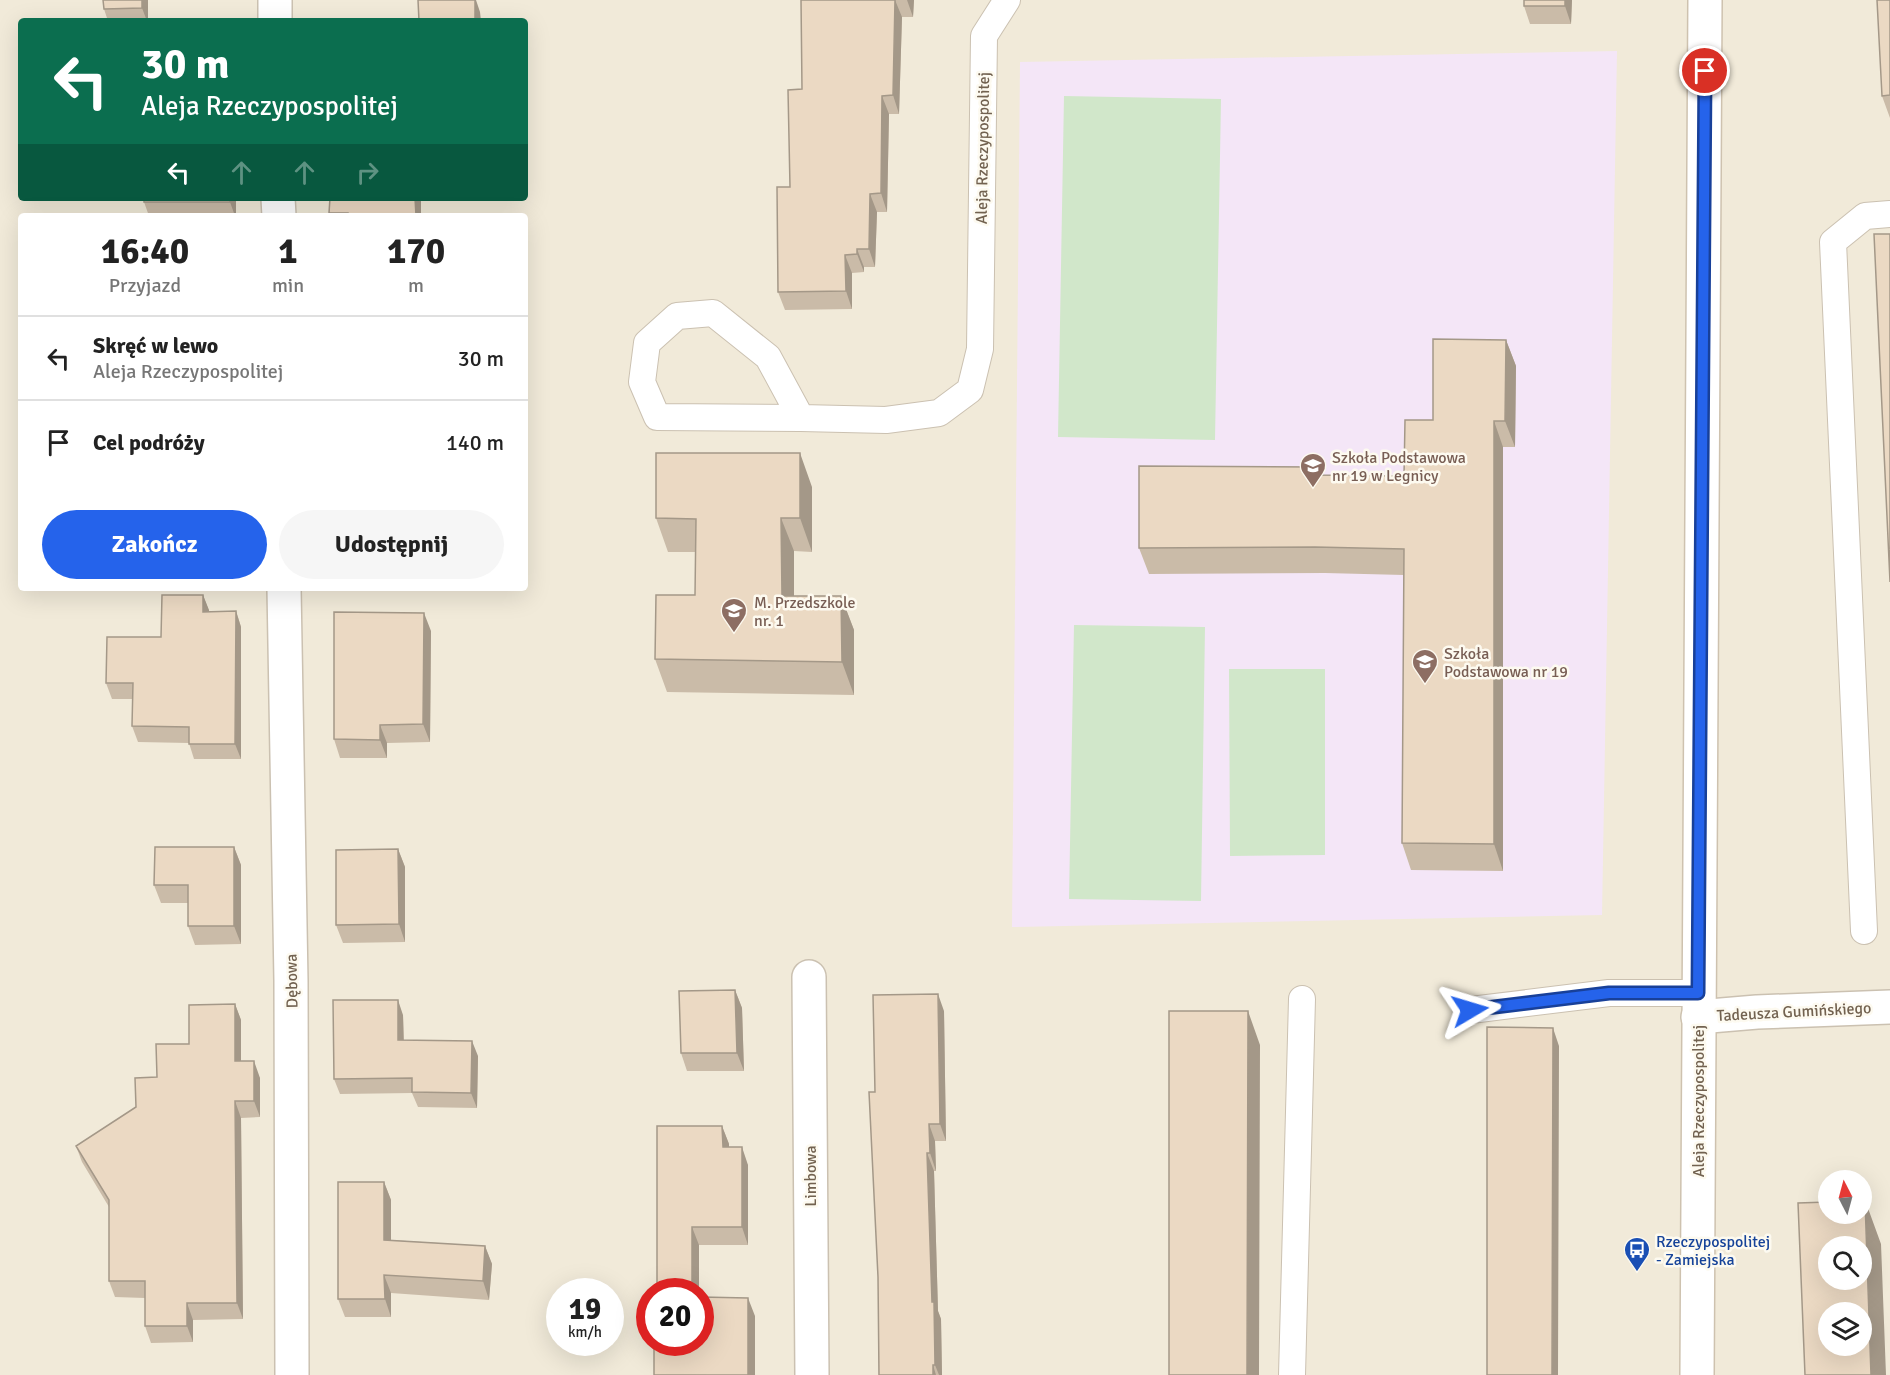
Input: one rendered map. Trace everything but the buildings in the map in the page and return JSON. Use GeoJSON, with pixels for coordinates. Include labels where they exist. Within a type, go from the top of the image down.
{"type":"FeatureCollection","features":[{"type":"Feature","properties":{"kind":"street"},"geometry":{"type":"LineString","coordinates":[[275,0],[275,18]]}},
{"type":"Feature","properties":{"kind":"street","name":"Aleja Rzeczypospolitej"},"geometry":{"type":"LineString","coordinates":[[1696,1375],[1705,0]]}},
{"type":"Feature","properties":{"kind":"street","name":"Dębowa"},"geometry":{"type":"LineString","coordinates":[[284,591],[291,981],[292,1375]]}},
{"type":"Feature","properties":{"kind":"street","name":"Limbowa"},"geometry":{"type":"LineString","coordinates":[[809,977],[812,1375]]}},
{"type":"Feature","properties":{"kind":"street","name":"Tadeusza Gumińskiego"},"geometry":{"type":"LineString","coordinates":[[1698,1005],[1757,1012],[1890,1007]]}},
{"type":"Feature","properties":{"kind":"lane","name":"Aleja Rzeczypospolitej"},"geometry":{"type":"LineString","coordinates":[[801,418],[768,357],[713,313],[677,316],[647,343],[642,382],[657,417],[886,420],[939,413],[970,390],[980,349],[984,36],[1006,0]]}},
{"type":"Feature","properties":{"kind":"lane"},"geometry":{"type":"LineString","coordinates":[[1864,931],[1833,242],[1865,216],[1890,214]]}},
{"type":"Feature","properties":{"kind":"lane"},"geometry":{"type":"LineString","coordinates":[[1470,1010],[1609,993],[1698,1005]]}},
{"type":"Feature","properties":{"kind":"lane"},"geometry":{"type":"LineString","coordinates":[[1292,1375],[1302,999]]}},
{"type":"Feature","properties":{"kind":"shaded area"},"geometry":{"type":"Polygon","coordinates":[[[0,0],[1890,0],[1890,1375],[0,1375],[0,0]]]}},
{"type":"Feature","properties":{"kind":"shaded area","name":"Szkoła Podstawowa nr 19 w Legnicy"},"geometry":{"type":"Polygon","coordinates":[[[1617,51],[1602,915],[1012,927],[1020,62],[1617,51]]]}},
{"type":"Feature","properties":{"kind":"green space"},"geometry":{"type":"Polygon","coordinates":[[[1064,96],[1221,99],[1215,440],[1058,437],[1064,96]]]}},
{"type":"Feature","properties":{"kind":"green space"},"geometry":{"type":"Polygon","coordinates":[[[1074,625],[1205,627],[1201,901],[1069,899],[1074,625]]]}},
{"type":"Feature","properties":{"kind":"green space"},"geometry":{"type":"Polygon","coordinates":[[[1229,669],[1325,669],[1325,855],[1230,856],[1229,669]]]}},
{"type":"Feature","properties":{"kind":"place","name":"Szkoła Podstawowa nr 19 w Legnicy"},"geometry":{"type":"Point","coordinates":[1313,489]}},
{"type":"Feature","properties":{"kind":"place","name":"M. Przedszkole nr. 1"},"geometry":{"type":"Point","coordinates":[734,634]}},
{"type":"Feature","properties":{"kind":"place","name":"Szkoła Podstawowa nr 19"},"geometry":{"type":"Point","coordinates":[1425,685]}},
{"type":"Feature","properties":{"kind":"place","name":"Rzeczypospolitej - Zamiejska"},"geometry":{"type":"Point","coordinates":[1637,1273]}},
{"type":"Feature","properties":{"kind":"route"},"geometry":{"type":"LineString","coordinates":[[1470,1010],[1609,993],[1698,993],[1705,71]]}}]}
